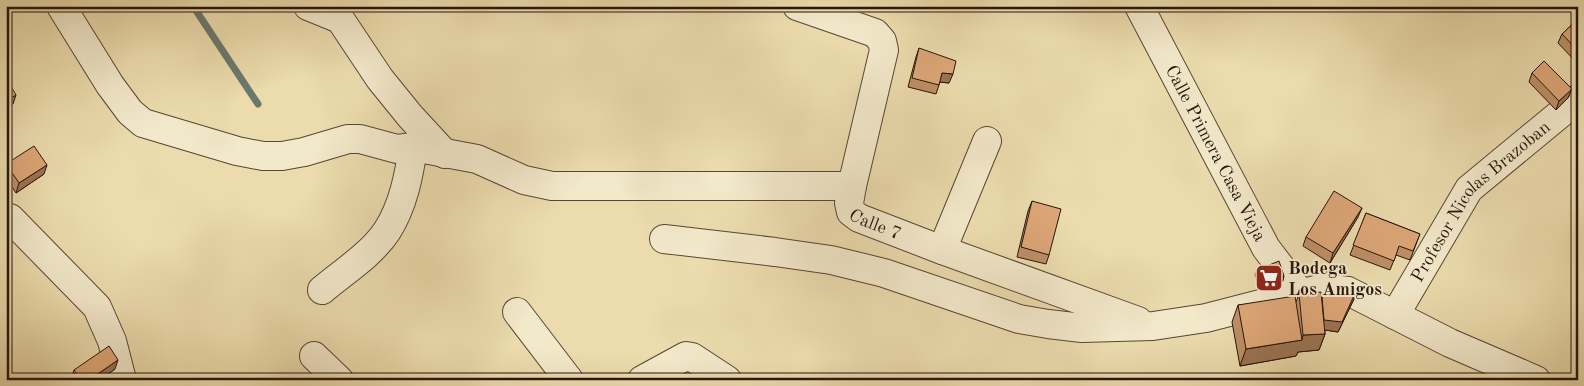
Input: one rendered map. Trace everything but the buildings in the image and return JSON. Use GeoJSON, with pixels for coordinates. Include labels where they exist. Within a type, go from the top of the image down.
{"type":"FeatureCollection","features":[{"type":"Feature","properties":{"kind":"street"},"geometry":{"type":"LineString","coordinates":[[61,6],[110,86],[130,112],[143,123],[238,151],[263,156],[282,156],[304,152],[348,139],[397,149],[413,148],[477,159],[524,180],[552,186],[852,186]]}},
{"type":"Feature","properties":{"kind":"street"},"geometry":{"type":"LineString","coordinates":[[308,6],[337,12],[380,79],[410,116],[445,154]]}},
{"type":"Feature","properties":{"kind":"street","name":"Calle 7"},"geometry":{"type":"LineString","coordinates":[[797,6],[875,33],[882,41],[884,50],[852,186],[849,203],[851,212],[859,218],[942,250],[1153,326]]}},
{"type":"Feature","properties":{"kind":"street","name":"Calle Primera Casa Vieja"},"geometry":{"type":"LineString","coordinates":[[1139,6],[1266,248],[1301,294]]}},
{"type":"Feature","properties":{"kind":"street","name":"Profesor Nicolas Brazoban"},"geometry":{"type":"LineString","coordinates":[[1395,315],[1470,189],[1578,99]]}},
{"type":"Feature","properties":{"kind":"street"},"geometry":{"type":"LineString","coordinates":[[942,250],[987,141]]}},
{"type":"Feature","properties":{"kind":"street"},"geometry":{"type":"LineString","coordinates":[[322,290],[367,253],[386,231],[402,201],[410,171],[413,148]]}},
{"type":"Feature","properties":{"kind":"street"},"geometry":{"type":"LineString","coordinates":[[6,217],[10,218],[97,307],[112,341],[122,380]]}},
{"type":"Feature","properties":{"kind":"street"},"geometry":{"type":"LineString","coordinates":[[664,239],[831,260],[884,273],[1019,318],[1082,328],[1153,326],[1206,318],[1324,288],[1348,291],[1450,343],[1536,380]]}},
{"type":"Feature","properties":{"kind":"street"},"geometry":{"type":"LineString","coordinates":[[518,312],[569,380]]}},
{"type":"Feature","properties":{"kind":"street"},"geometry":{"type":"LineString","coordinates":[[314,356],[339,380]]}},
{"type":"Feature","properties":{"kind":"street"},"geometry":{"type":"LineString","coordinates":[[642,380],[686,356],[692,357],[727,380]]}},
{"type":"Feature","properties":{"kind":"waterway"},"geometry":{"type":"LineString","coordinates":[[193,6],[258,104]]}},
{"type":"Feature","properties":{"kind":"place","name":"Bodega Los Amigos"},"geometry":{"type":"Point","coordinates":[1269,278]}}]}
